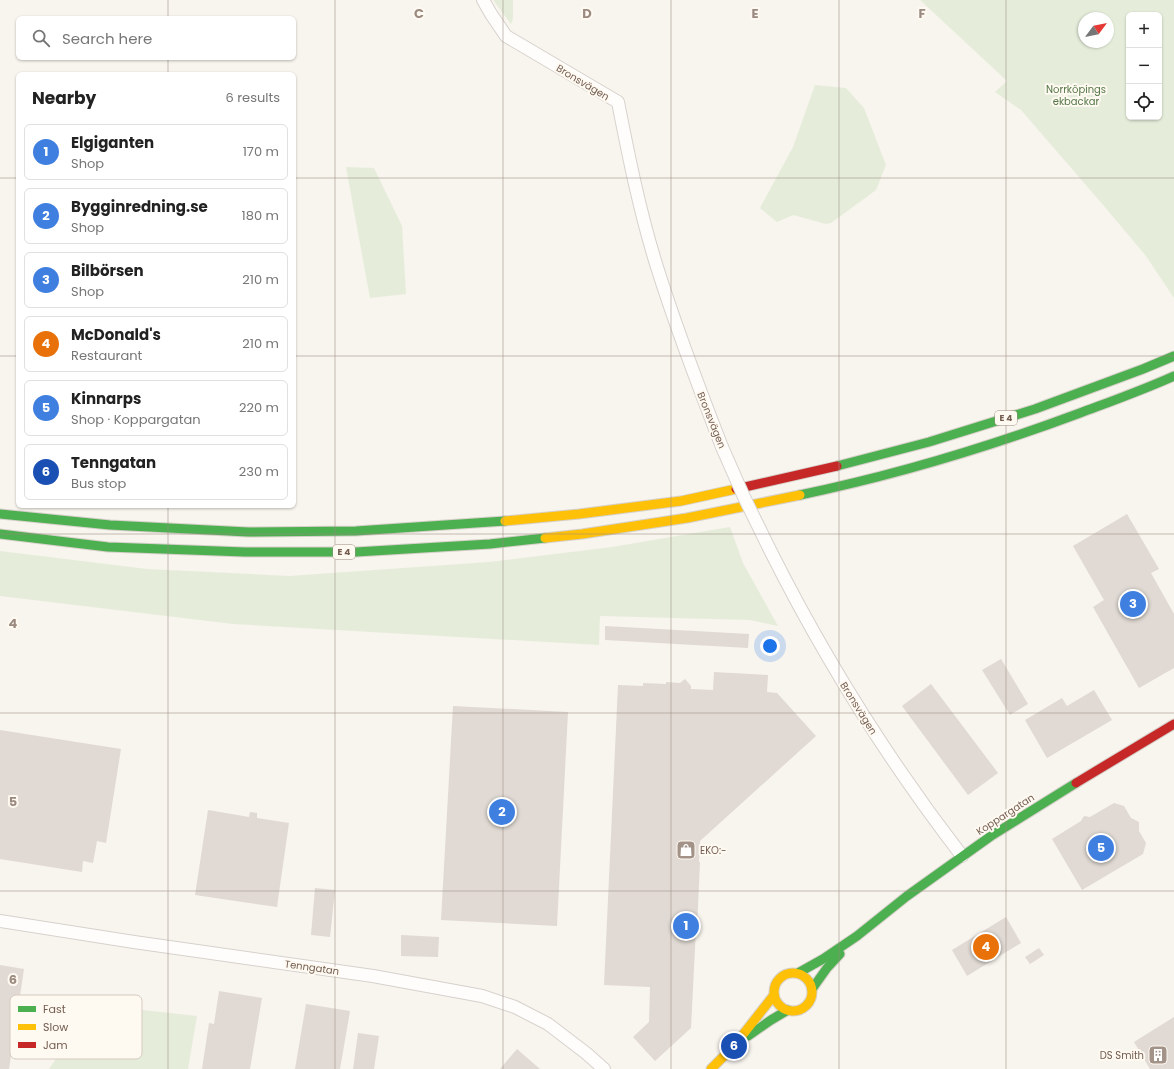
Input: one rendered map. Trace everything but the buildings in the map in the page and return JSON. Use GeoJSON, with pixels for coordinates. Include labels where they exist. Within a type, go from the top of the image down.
{"type":"FeatureCollection","features":[{"type":"Feature","properties":{"kind":"main road","name":"E 4"},"geometry":{"type":"LineString","coordinates":[[0,514],[110,525],[248,532],[356,531],[487,523],[587,513],[681,501],[833,467],[922,444],[1035,409],[1144,369],[1174,356]]}},
{"type":"Feature","properties":{"kind":"main road","name":"E 4"},"geometry":{"type":"LineString","coordinates":[[0,534],[108,547],[245,552],[372,551],[490,544],[582,534],[694,516],[837,487],[927,464],[1042,427],[1152,386],[1174,376]]}},
{"type":"Feature","properties":{"kind":"main road","name":"Koppargatan"},"geometry":{"type":"LineString","coordinates":[[798,973],[857,936],[907,896],[962,856],[1041,804],[1174,724]]}},
{"type":"Feature","properties":{"kind":"main road","name":"Koppargatan"},"geometry":{"type":"LineString","coordinates":[[812,989],[827,968],[857,936]]}},
{"type":"Feature","properties":{"kind":"main road"},"geometry":{"type":"LineString","coordinates":[[792,972],[803,975],[807,979],[812,989],[812,996],[809,1002],[800,1010],[794,1011],[788,1010],[779,1005],[774,995],[774,986],[781,976],[792,972]]}},
{"type":"Feature","properties":{"kind":"main road"},"geometry":{"type":"LineString","coordinates":[[712,1069],[734,1046],[774,995]]}},
{"type":"Feature","properties":{"kind":"main road"},"geometry":{"type":"LineString","coordinates":[[734,1046],[788,1010]]}},
{"type":"Feature","properties":{"kind":"street","name":"Bronsvägen"},"geometry":{"type":"LineString","coordinates":[[483,0],[490,14],[506,36],[618,102],[636,189],[657,266],[698,386],[744,497],[812,631],[861,712],[933,818],[962,856]]}},
{"type":"Feature","properties":{"kind":"street","name":"Tenngatan"},"geometry":{"type":"LineString","coordinates":[[0,921],[134,942],[373,976],[482,996],[515,1007],[548,1024],[604,1069]]}},
{"type":"Feature","properties":{"kind":"green space"},"geometry":{"type":"Polygon","coordinates":[[[493,0],[513,0],[513,18],[511,24],[493,0]]]}},
{"type":"Feature","properties":{"kind":"green space","name":"Norrköpings ekbackar"},"geometry":{"type":"Polygon","coordinates":[[[920,0],[1174,0],[1174,298],[1146,256],[1021,110],[995,92],[1007,81],[920,0]]]}},
{"type":"Feature","properties":{"kind":"green space"},"geometry":{"type":"Polygon","coordinates":[[[815,85],[846,88],[864,108],[886,165],[876,190],[831,223],[826,224],[793,215],[777,222],[760,208],[793,147],[815,85]]]}},
{"type":"Feature","properties":{"kind":"green space"},"geometry":{"type":"Polygon","coordinates":[[[346,167],[374,168],[402,226],[406,294],[370,298],[346,167]]]}},
{"type":"Feature","properties":{"kind":"green space"},"geometry":{"type":"Polygon","coordinates":[[[730,527],[743,563],[778,626],[750,620],[600,616],[599,645],[233,624],[0,596],[0,551],[147,569],[289,576],[489,562],[612,547],[730,527]]]}},
{"type":"Feature","properties":{"kind":"green space"},"geometry":{"type":"Polygon","coordinates":[[[142,1010],[197,1016],[188,1069],[49,1069],[56,1059],[142,1059],[142,1010]]]}},
{"type":"Feature","properties":{"kind":"traffic: fast"},"geometry":{"type":"LineString","coordinates":[[837,466],[929,442],[1035,409],[1174,356]]}},
{"type":"Feature","properties":{"kind":"traffic: fast"},"geometry":{"type":"LineString","coordinates":[[800,495],[871,479],[977,449],[1080,413],[1174,376]]}},
{"type":"Feature","properties":{"kind":"traffic: fast"},"geometry":{"type":"LineString","coordinates":[[0,514],[110,525],[248,532],[356,531],[505,521]]}},
{"type":"Feature","properties":{"kind":"traffic: fast"},"geometry":{"type":"LineString","coordinates":[[0,534],[108,547],[245,552],[356,552],[490,544],[545,538]]}},
{"type":"Feature","properties":{"kind":"traffic: fast"},"geometry":{"type":"LineString","coordinates":[[798,973],[823,959],[857,936],[907,896],[991,836],[1076,783]]}},
{"type":"Feature","properties":{"kind":"traffic: fast"},"geometry":{"type":"LineString","coordinates":[[812,989],[827,968],[840,954]]}},
{"type":"Feature","properties":{"kind":"traffic: fast"},"geometry":{"type":"LineString","coordinates":[[748,1036],[788,1010]]}},
{"type":"Feature","properties":{"kind":"traffic: slow"},"geometry":{"type":"LineString","coordinates":[[505,521],[579,514],[681,501],[736,489]]}},
{"type":"Feature","properties":{"kind":"traffic: slow"},"geometry":{"type":"LineString","coordinates":[[545,538],[687,518],[800,495]]}},
{"type":"Feature","properties":{"kind":"traffic: slow"},"geometry":{"type":"LineString","coordinates":[[789,973],[797,973],[804,976],[809,981],[812,992],[809,1003],[804,1008],[797,1011],[789,1011],[782,1008],[777,1003],[774,996],[774,988],[777,981],[782,976],[789,973]]}},
{"type":"Feature","properties":{"kind":"traffic: slow"},"geometry":{"type":"LineString","coordinates":[[711,1069],[734,1046],[774,995]]}},
{"type":"Feature","properties":{"kind":"traffic: jam"},"geometry":{"type":"LineString","coordinates":[[736,489],[837,466]]}},
{"type":"Feature","properties":{"kind":"traffic: jam"},"geometry":{"type":"LineString","coordinates":[[1076,783],[1174,724]]}},
{"type":"Feature","properties":{"kind":"place","name":"Bilbörsen"},"geometry":{"type":"Point","coordinates":[1133,604]}},
{"type":"Feature","properties":{"kind":"place","name":"Bygginredning.se"},"geometry":{"type":"Point","coordinates":[502,812]}},
{"type":"Feature","properties":{"kind":"place","name":"Kinnarps"},"geometry":{"type":"Point","coordinates":[1101,848]}},
{"type":"Feature","properties":{"kind":"place","name":"EKO:-"},"geometry":{"type":"Point","coordinates":[686,850]}},
{"type":"Feature","properties":{"kind":"place","name":"Elgiganten"},"geometry":{"type":"Point","coordinates":[686,926]}},
{"type":"Feature","properties":{"kind":"place","name":"McDonald's"},"geometry":{"type":"Point","coordinates":[986,947]}},
{"type":"Feature","properties":{"kind":"place","name":"Tenngatan"},"geometry":{"type":"Point","coordinates":[734,1046]}},
{"type":"Feature","properties":{"kind":"place","name":"DS Smith"},"geometry":{"type":"Point","coordinates":[1158,1055]}}]}
